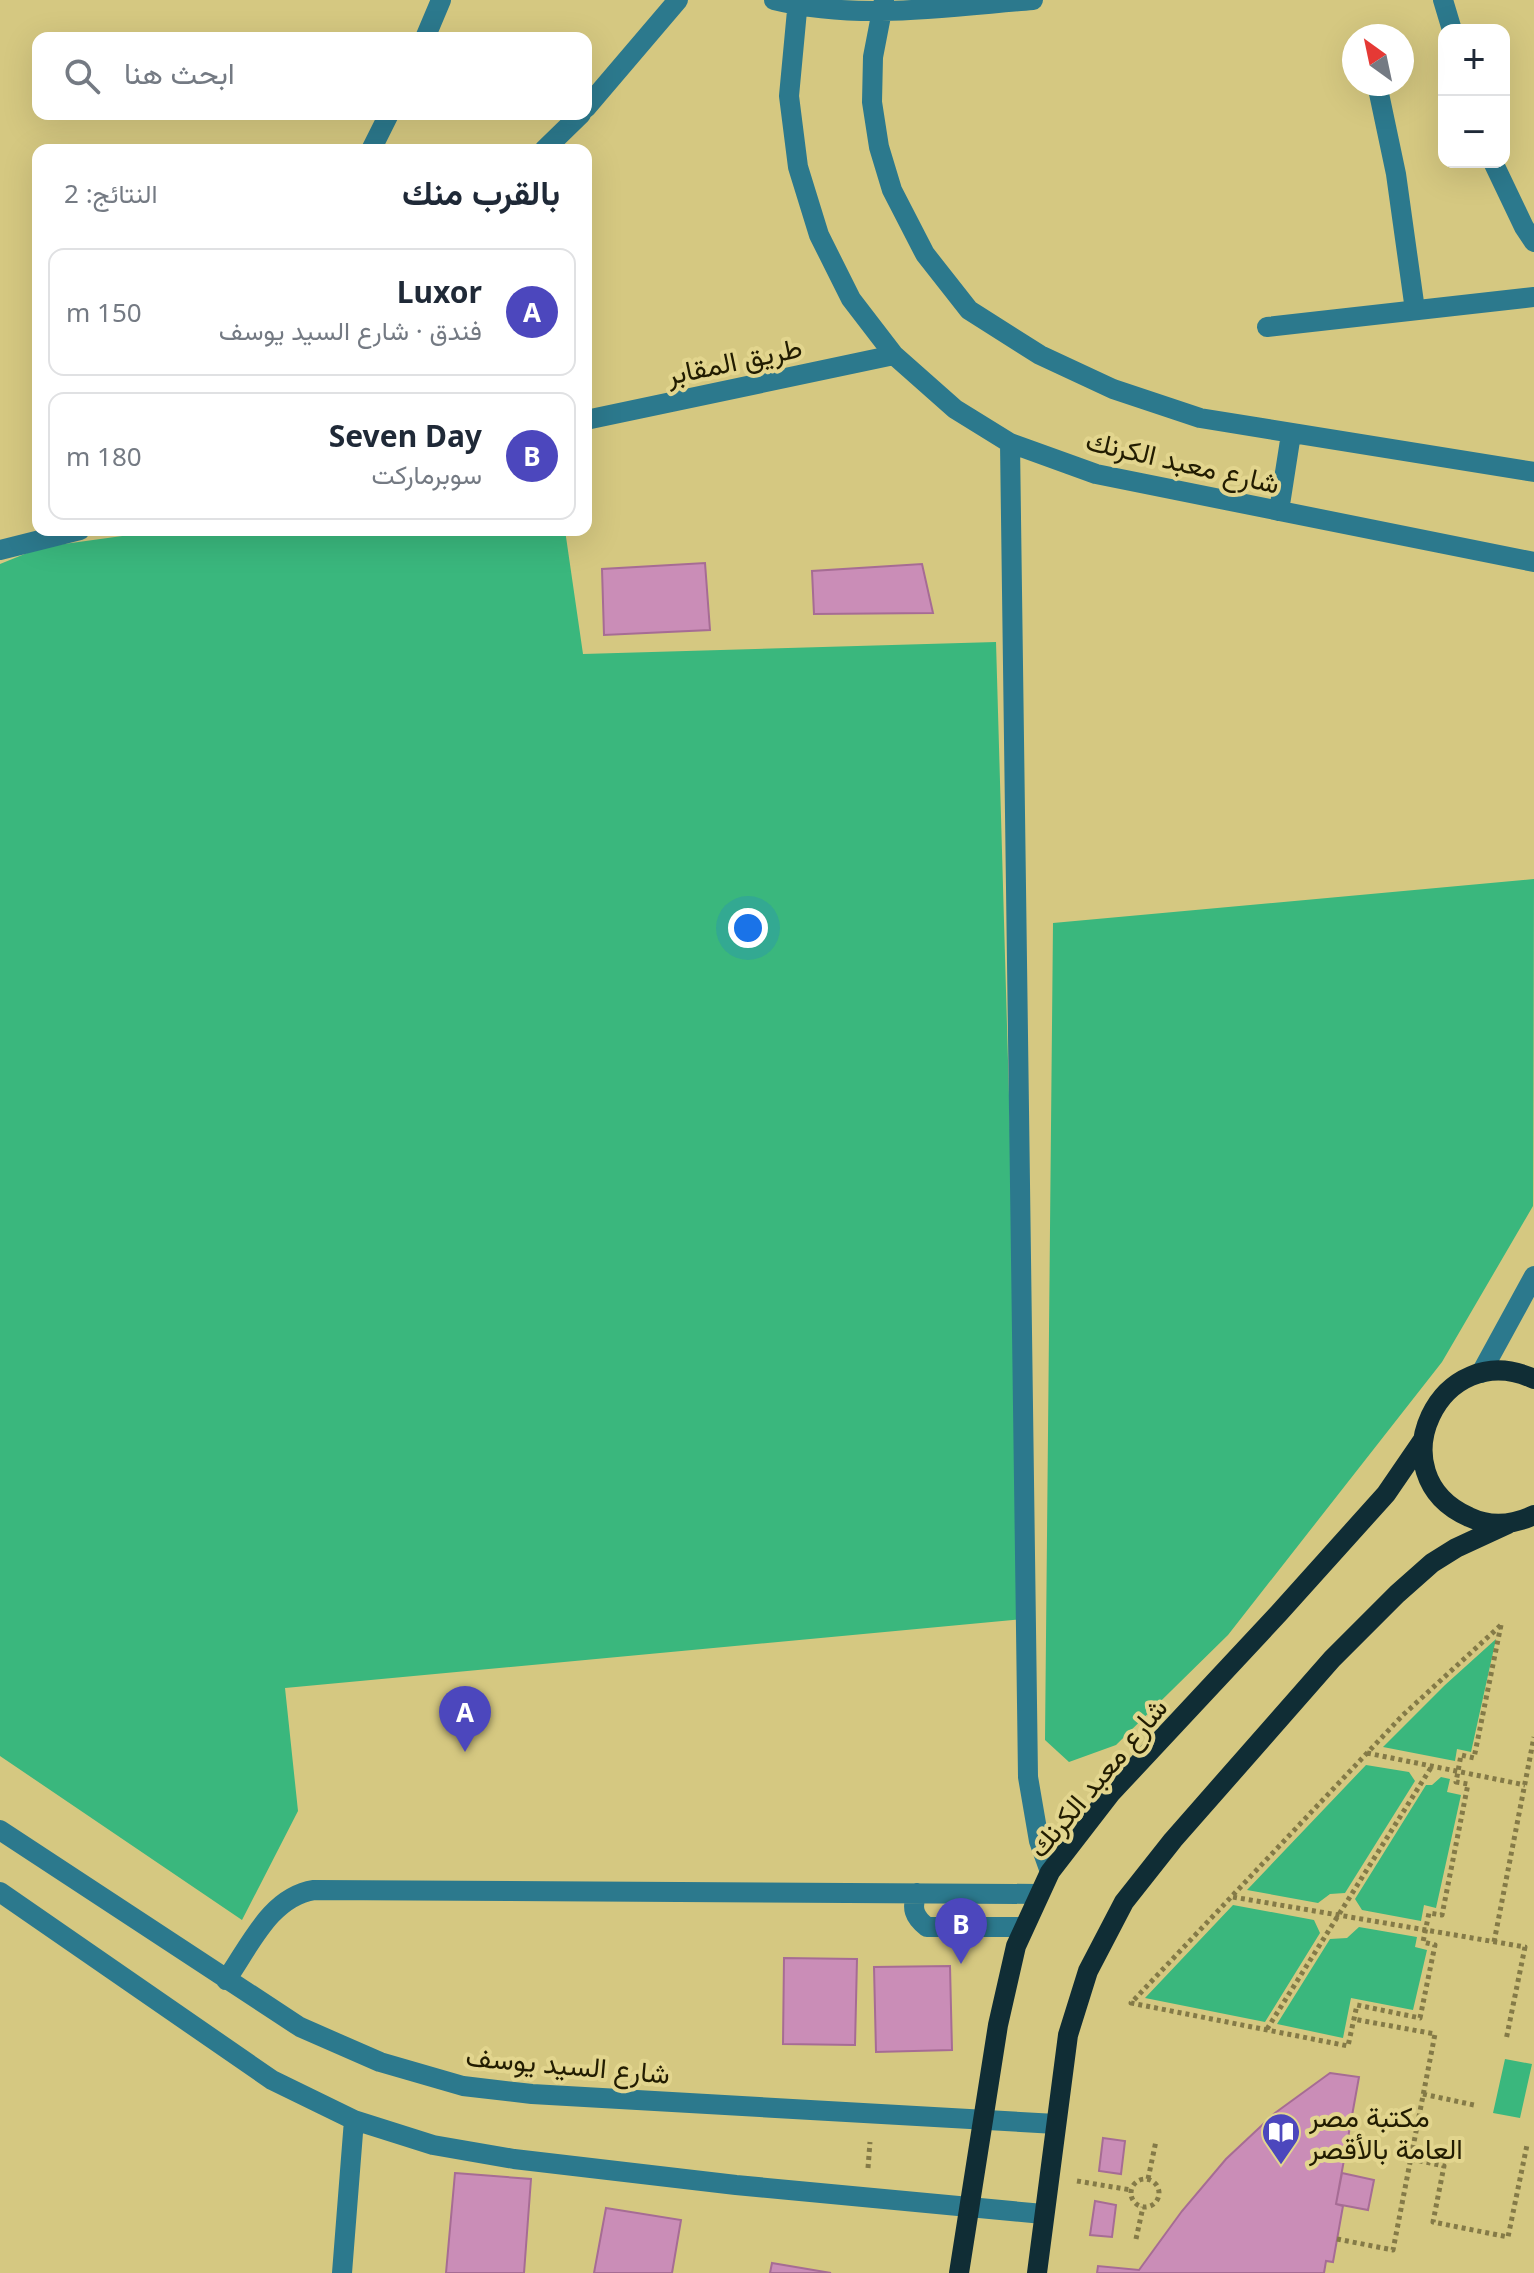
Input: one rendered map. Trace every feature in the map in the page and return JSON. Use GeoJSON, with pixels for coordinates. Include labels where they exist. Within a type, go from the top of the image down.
{"type":"FeatureCollection","features":[{"type":"Feature","properties":{"kind":"main road"},"geometry":{"type":"LineString","coordinates":[[1481,1373],[1502,1370],[1534,1379]]}},
{"type":"Feature","properties":{"kind":"main road","name":"شارع معبد الكرنك"},"geometry":{"type":"LineString","coordinates":[[959,2273],[998,2025],[1016,1946],[1050,1872],[1111,1793],[1386,1494],[1423,1440],[1428,1417],[1441,1397],[1459,1381],[1481,1373]]}},
{"type":"Feature","properties":{"kind":"main road"},"geometry":{"type":"LineString","coordinates":[[1423,1440],[1424,1468],[1436,1492],[1455,1511],[1481,1522],[1508,1524]]}},
{"type":"Feature","properties":{"kind":"main road"},"geometry":{"type":"LineString","coordinates":[[1037,2273],[1068,2035],[1088,1971],[1124,1902],[1173,1840],[1332,1659],[1397,1594],[1432,1563],[1456,1548],[1534,1515]]}},
{"type":"Feature","properties":{"kind":"street"},"geometry":{"type":"LineString","coordinates":[[428,32],[441,0]]}},
{"type":"Feature","properties":{"kind":"street"},"geometry":{"type":"LineString","coordinates":[[592,101],[678,0]]}},
{"type":"Feature","properties":{"kind":"street"},"geometry":{"type":"LineString","coordinates":[[774,0],[882,6],[1033,0]]}},
{"type":"Feature","properties":{"kind":"street"},"geometry":{"type":"LineString","coordinates":[[1443,0],[1450,24]]}},
{"type":"Feature","properties":{"kind":"street","name":"شارع معبد الكرنك"},"geometry":{"type":"LineString","coordinates":[[797,3],[789,96],[798,167],[819,235],[851,299],[894,355],[955,409],[1010,443],[1096,474],[1534,562]]}},
{"type":"Feature","properties":{"kind":"street","name":"شارع معبد الكرنك"},"geometry":{"type":"LineString","coordinates":[[882,6],[873,57],[872,102],[879,147],[892,190],[925,254],[969,310],[1040,355],[1113,389],[1200,418],[1534,472]]}},
{"type":"Feature","properties":{"kind":"street"},"geometry":{"type":"LineString","coordinates":[[1380,96],[1396,174],[1415,310]]}},
{"type":"Feature","properties":{"kind":"street"},"geometry":{"type":"LineString","coordinates":[[374,144],[386,120]]}},
{"type":"Feature","properties":{"kind":"street"},"geometry":{"type":"LineString","coordinates":[[550,144],[575,120]]}},
{"type":"Feature","properties":{"kind":"street"},"geometry":{"type":"LineString","coordinates":[[1496,168],[1534,242]]}},
{"type":"Feature","properties":{"kind":"street"},"geometry":{"type":"LineString","coordinates":[[1267,327],[1534,297]]}},
{"type":"Feature","properties":{"kind":"street","name":"طريق المقابر"},"geometry":{"type":"LineString","coordinates":[[592,419],[894,355]]}},
{"type":"Feature","properties":{"kind":"street"},"geometry":{"type":"LineString","coordinates":[[1279,511],[1291,434]]}},
{"type":"Feature","properties":{"kind":"street"},"geometry":{"type":"LineString","coordinates":[[1010,443],[1028,1777],[1039,1841],[1050,1872]]}},
{"type":"Feature","properties":{"kind":"street"},"geometry":{"type":"LineString","coordinates":[[0,550],[56,536]]}},
{"type":"Feature","properties":{"kind":"street"},"geometry":{"type":"LineString","coordinates":[[1481,1373],[1534,1276]]}},
{"type":"Feature","properties":{"kind":"street","name":"شارع السيد يوسف"},"geometry":{"type":"LineString","coordinates":[[0,1830],[300,2027],[380,2062],[463,2086],[532,2094],[1056,2124]]}},
{"type":"Feature","properties":{"kind":"street"},"geometry":{"type":"LineString","coordinates":[[226,1980],[275,1908],[293,1895],[314,1890],[1039,1894]]}},
{"type":"Feature","properties":{"kind":"street"},"geometry":{"type":"LineString","coordinates":[[0,1892],[272,2080],[354,2120],[433,2145],[514,2159],[1043,2214]]}},
{"type":"Feature","properties":{"kind":"street"},"geometry":{"type":"LineString","coordinates":[[917,1893],[913,1903],[914,1913],[927,1927],[1024,1927]]}},
{"type":"Feature","properties":{"kind":"street"},"geometry":{"type":"LineString","coordinates":[[342,2273],[354,2120]]}},
{"type":"Feature","properties":{"kind":"path"},"geometry":{"type":"LineString","coordinates":[[1501,1625],[1474,1758],[1461,1755],[1458,1772],[1456,1782],[1468,1784],[1442,1915],[1429,1913],[1425,1930],[1423,1942],[1435,1945],[1420,2018],[1357,2005],[1348,2046],[1131,2003],[1367,1753],[1442,1678],[1501,1625]]}},
{"type":"Feature","properties":{"kind":"path"},"geometry":{"type":"LineString","coordinates":[[1494,1942],[1534,1737]]}},
{"type":"Feature","properties":{"kind":"path"},"geometry":{"type":"LineString","coordinates":[[1367,1753],[1525,1785]]}},
{"type":"Feature","properties":{"kind":"path"},"geometry":{"type":"LineString","coordinates":[[1267,2029],[1432,1766]]}},
{"type":"Feature","properties":{"kind":"path"},"geometry":{"type":"LineString","coordinates":[[1232,1896],[1525,1947],[1506,2040]]}},
{"type":"Feature","properties":{"kind":"path"},"geometry":{"type":"LineString","coordinates":[[1337,2239],[1393,2250],[1435,2034],[1353,2019]]}},
{"type":"Feature","properties":{"kind":"path"},"geometry":{"type":"LineString","coordinates":[[1423,2094],[1474,2105]]}},
{"type":"Feature","properties":{"kind":"path"},"geometry":{"type":"LineString","coordinates":[[866,2197],[872,2113]]}},
{"type":"Feature","properties":{"kind":"path"},"geometry":{"type":"LineString","coordinates":[[1148,2179],[1156,2141]]}},
{"type":"Feature","properties":{"kind":"path"},"geometry":{"type":"LineString","coordinates":[[1411,2159],[1444,2166],[1433,2222],[1508,2237],[1527,2145]]}},
{"type":"Feature","properties":{"kind":"path"},"geometry":{"type":"LineString","coordinates":[[1049,2176],[1131,2190]]}},
{"type":"Feature","properties":{"kind":"path"},"geometry":{"type":"LineString","coordinates":[[1141,2179],[1148,2179],[1155,2182],[1160,2195],[1157,2202],[1143,2207],[1132,2198],[1131,2190],[1141,2179]]}},
{"type":"Feature","properties":{"kind":"path"},"geometry":{"type":"LineString","coordinates":[[1136,2239],[1143,2207]]}},
{"type":"Feature","properties":{"kind":"green space"},"geometry":{"type":"Polygon","coordinates":[[[122,536],[566,536],[583,654],[996,642],[1024,1619],[285,1688],[298,1811],[242,1920],[0,1756],[0,564],[42,547],[122,536]]]}},
{"type":"Feature","properties":{"kind":"green space"},"geometry":{"type":"Polygon","coordinates":[[[1534,879],[1533,1206],[1442,1362],[1228,1635],[1116,1745],[1069,1762],[1045,1740],[1053,923],[1534,879]]]}},
{"type":"Feature","properties":{"kind":"green space"},"geometry":{"type":"Polygon","coordinates":[[[1496,1639],[1471,1752],[1457,1749],[1455,1761],[1383,1747],[1445,1685],[1496,1639]]]}},
{"type":"Feature","properties":{"kind":"green space"},"geometry":{"type":"Polygon","coordinates":[[[1366,1765],[1409,1772],[1415,1781],[1345,1893],[1330,1894],[1318,1903],[1247,1890],[1366,1765]]]}},
{"type":"Feature","properties":{"kind":"green space"},"geometry":{"type":"Polygon","coordinates":[[[1441,1777],[1450,1779],[1447,1792],[1461,1795],[1436,1908],[1424,1905],[1421,1921],[1362,1910],[1355,1899],[1426,1785],[1432,1785],[1441,1777]]]}},
{"type":"Feature","properties":{"kind":"green space"},"geometry":{"type":"Polygon","coordinates":[[[1233,1905],[1314,1920],[1320,1933],[1265,2022],[1145,1998],[1233,1905]]]}},
{"type":"Feature","properties":{"kind":"green space"},"geometry":{"type":"Polygon","coordinates":[[[1359,1927],[1417,1937],[1415,1947],[1427,1950],[1413,2010],[1351,1998],[1343,2038],[1277,2024],[1330,1939],[1347,1938],[1359,1927]]]}},
{"type":"Feature","properties":{"kind":"green space"},"geometry":{"type":"Polygon","coordinates":[[[1505,2059],[1532,2064],[1520,2118],[1493,2113],[1505,2059]]]}},
{"type":"Feature","properties":{"kind":"building"},"geometry":{"type":"Polygon","coordinates":[[[705,563],[710,630],[604,635],[602,569],[705,563]]]}},
{"type":"Feature","properties":{"kind":"building"},"geometry":{"type":"Polygon","coordinates":[[[922,564],[933,613],[814,614],[812,571],[922,564]]]}},
{"type":"Feature","properties":{"kind":"building"},"geometry":{"type":"Polygon","coordinates":[[[784,1958],[857,1959],[855,2045],[783,2044],[784,1958]]]}},
{"type":"Feature","properties":{"kind":"building"},"geometry":{"type":"Polygon","coordinates":[[[950,1966],[952,2050],[876,2052],[874,1967],[950,1966]]]}},
{"type":"Feature","properties":{"kind":"building","name":"مكتبة مصر العامة بالأقصر"},"geometry":{"type":"Polygon","coordinates":[[[1330,2073],[1359,2077],[1336,2204],[1343,2206],[1333,2262],[1326,2261],[1324,2273],[1097,2273],[1098,2266],[1139,2270],[1182,2211],[1226,2159],[1275,2113],[1330,2073]]]}},
{"type":"Feature","properties":{"kind":"building"},"geometry":{"type":"Polygon","coordinates":[[[1103,2138],[1125,2141],[1121,2174],[1099,2171],[1103,2138]]]}},
{"type":"Feature","properties":{"kind":"building"},"geometry":{"type":"Polygon","coordinates":[[[455,2173],[531,2179],[524,2273],[446,2273],[455,2173]]]}},
{"type":"Feature","properties":{"kind":"building"},"geometry":{"type":"Polygon","coordinates":[[[1342,2173],[1374,2180],[1368,2210],[1336,2204],[1342,2173]]]}},
{"type":"Feature","properties":{"kind":"building"},"geometry":{"type":"Polygon","coordinates":[[[1095,2201],[1116,2205],[1112,2237],[1090,2235],[1095,2201]]]}},
{"type":"Feature","properties":{"kind":"building"},"geometry":{"type":"Polygon","coordinates":[[[606,2208],[681,2220],[672,2273],[594,2273],[606,2208]]]}},
{"type":"Feature","properties":{"kind":"building"},"geometry":{"type":"Polygon","coordinates":[[[772,2263],[831,2273],[770,2273],[772,2263]]]}},
{"type":"Feature","properties":{"kind":"place","name":"Luxor"},"geometry":{"type":"Point","coordinates":[465,1752]}},
{"type":"Feature","properties":{"kind":"place","name":"Seven Day"},"geometry":{"type":"Point","coordinates":[961,1964]}},
{"type":"Feature","properties":{"kind":"place","name":"مكتبة مصر العامة بالأقصر"},"geometry":{"type":"Point","coordinates":[1281,2166]}}]}
